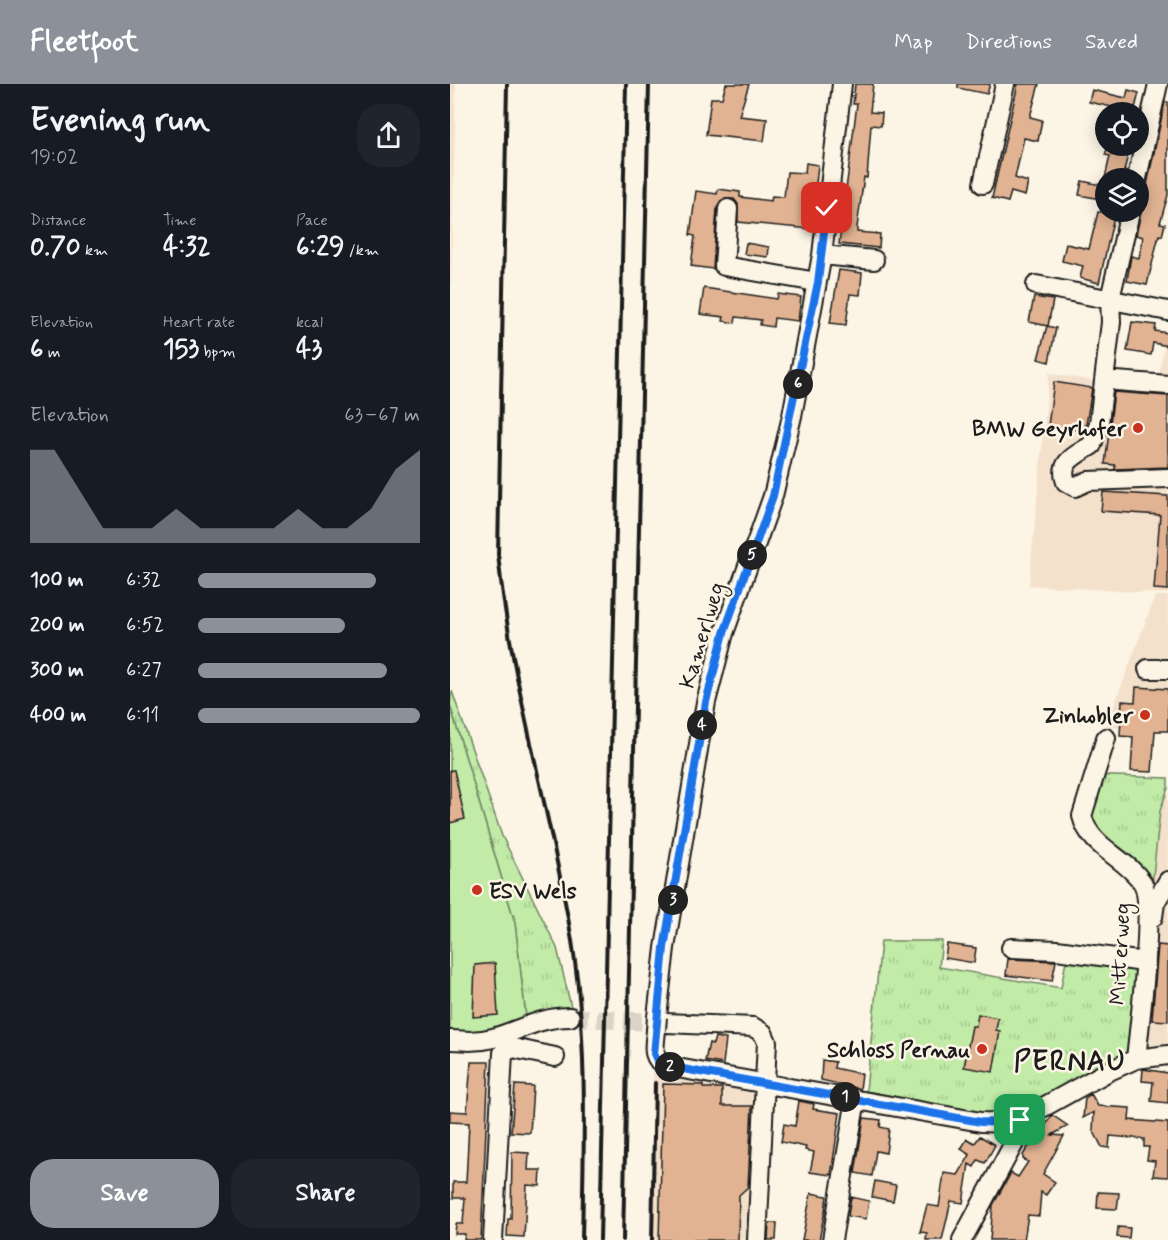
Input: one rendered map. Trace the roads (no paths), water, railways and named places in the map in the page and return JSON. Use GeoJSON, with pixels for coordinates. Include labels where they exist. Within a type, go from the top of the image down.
{"type":"FeatureCollection","features":[{"type":"Feature","properties":{"kind":"street","name":"Kamerlweg"},"geometry":{"type":"LineString","coordinates":[[842,84],[818,282],[773,496],[724,633],[706,702],[664,948],[660,1023],[654,1054],[658,1062],[666,1066],[981,1122],[1003,1123],[1020,1120]]}},
{"type":"Feature","properties":{"kind":"street"},"geometry":{"type":"LineString","coordinates":[[983,184],[1005,84]]}},
{"type":"Feature","properties":{"kind":"street"},"geometry":{"type":"LineString","coordinates":[[1139,168],[1158,84]]}},
{"type":"Feature","properties":{"kind":"street"},"geometry":{"type":"LineString","coordinates":[[728,209],[724,266],[818,282]]}},
{"type":"Feature","properties":{"kind":"street"},"geometry":{"type":"LineString","coordinates":[[1128,222],[1110,299],[1110,381],[1092,446],[1066,462],[1062,473],[1066,482],[1075,487],[1088,481],[1168,478]]}},
{"type":"Feature","properties":{"kind":"street"},"geometry":{"type":"LineString","coordinates":[[822,255],[874,261]]}},
{"type":"Feature","properties":{"kind":"street"},"geometry":{"type":"LineString","coordinates":[[1036,285],[1168,311]]}},
{"type":"Feature","properties":{"kind":"street"},"geometry":{"type":"LineString","coordinates":[[1110,381],[1168,386]]}},
{"type":"Feature","properties":{"kind":"street"},"geometry":{"type":"LineString","coordinates":[[1148,669],[1168,669]]}},
{"type":"Feature","properties":{"kind":"street","name":"Mitterweg"},"geometry":{"type":"LineString","coordinates":[[1106,738],[1082,816],[1085,828],[1093,839],[1136,874],[1144,885],[1147,902],[1136,1059]]}},
{"type":"Feature","properties":{"kind":"street"},"geometry":{"type":"LineString","coordinates":[[1152,942],[1155,903],[1168,881]]}},
{"type":"Feature","properties":{"kind":"street"},"geometry":{"type":"LineString","coordinates":[[1011,948],[1057,950],[1144,962]]}},
{"type":"Feature","properties":{"kind":"street"},"geometry":{"type":"LineString","coordinates":[[450,1040],[473,1042],[493,1038],[532,1022],[555,1017],[570,1017]]}},
{"type":"Feature","properties":{"kind":"street"},"geometry":{"type":"LineString","coordinates":[[660,1023],[753,1027],[763,1033],[767,1042],[763,1083],[757,1240]]}},
{"type":"Feature","properties":{"kind":"street"},"geometry":{"type":"LineString","coordinates":[[493,1240],[503,1053],[513,1048],[555,1057]]}},
{"type":"Feature","properties":{"kind":"street"},"geometry":{"type":"LineString","coordinates":[[962,1240],[1019,1134],[1020,1120],[1107,1072],[1136,1059],[1168,1055]]}},
{"type":"Feature","properties":{"kind":"street"},"geometry":{"type":"LineString","coordinates":[[832,1240],[856,1099]]}},
{"type":"Feature","properties":{"kind":"tunnel"},"geometry":{"type":"LineString","coordinates":[[570,1017],[667,1023]]}},
{"type":"Feature","properties":{"kind":"railway"},"geometry":{"type":"LineString","coordinates":[[507,84],[498,554],[512,652],[563,893],[577,978],[584,1090],[582,1240]]}},
{"type":"Feature","properties":{"kind":"railway"},"geometry":{"type":"LineString","coordinates":[[600,1240],[626,84]]}},
{"type":"Feature","properties":{"kind":"railway"},"geometry":{"type":"LineString","coordinates":[[623,1240],[649,84]]}},
{"type":"Feature","properties":{"kind":"railway"},"geometry":{"type":"LineString","coordinates":[[652,1240],[655,1083]]}},
{"type":"Feature","properties":{"kind":"place","name":"BMW Geyrhofer"},"geometry":{"type":"Point","coordinates":[1138,428]}},
{"type":"Feature","properties":{"kind":"place","name":"Zinhobler"},"geometry":{"type":"Point","coordinates":[1145,715]}},
{"type":"Feature","properties":{"kind":"place","name":"ESV Wels"},"geometry":{"type":"Point","coordinates":[477,890]}},
{"type":"Feature","properties":{"kind":"place","name":"Schloss Pernau"},"geometry":{"type":"Point","coordinates":[982,1049]}},
{"type":"Feature","properties":{"kind":"district","name":"PERNAU"},"geometry":{"type":"Point","coordinates":[1070,1060]}}]}
